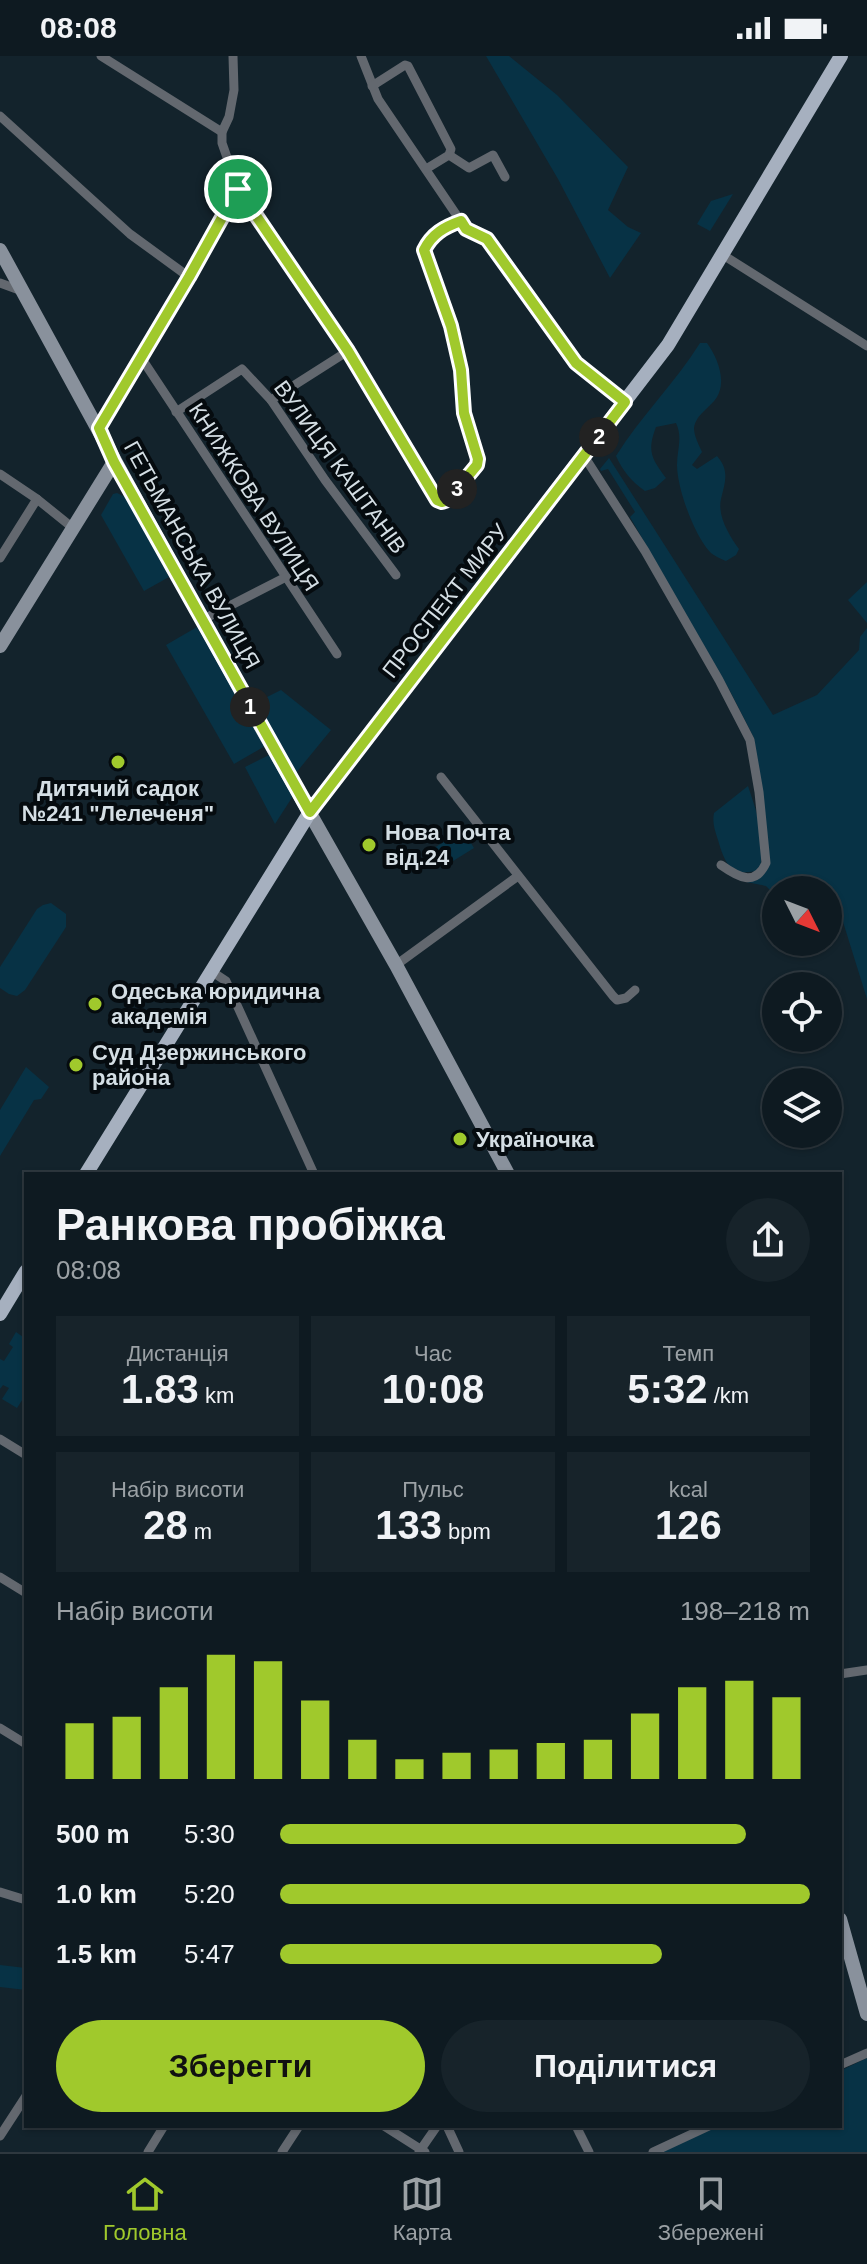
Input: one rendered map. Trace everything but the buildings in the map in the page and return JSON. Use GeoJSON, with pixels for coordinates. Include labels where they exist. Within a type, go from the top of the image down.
{"type":"FeatureCollection","features":[{"type":"Feature","properties":{"kind":"main road","name":"ПРОСПЕКТ МИРУ"},"geometry":{"type":"LineString","coordinates":[[87,1172],[310,812],[668,345],[841,56]]}},
{"type":"Feature","properties":{"kind":"main road"},"geometry":{"type":"LineString","coordinates":[[0,1314],[24,1274]]}},
{"type":"Feature","properties":{"kind":"street"},"geometry":{"type":"LineString","coordinates":[[101,56],[222,132]]}},
{"type":"Feature","properties":{"kind":"street"},"geometry":{"type":"LineString","coordinates":[[233,56],[234,90],[229,117],[222,132],[224,151],[238,189],[348,351],[437,500],[442,502],[448,500],[477,465],[478,459],[464,413],[461,370],[451,326],[424,250],[435,234],[461,221]]}},
{"type":"Feature","properties":{"kind":"street"},"geometry":{"type":"LineString","coordinates":[[361,56],[378,99],[466,229],[487,239],[576,363],[625,402]]}},
{"type":"Feature","properties":{"kind":"street"},"geometry":{"type":"LineString","coordinates":[[372,86],[406,65],[451,149],[449,155],[426,169]]}},
{"type":"Feature","properties":{"kind":"street"},"geometry":{"type":"LineString","coordinates":[[0,116],[130,234],[189,277]]}},
{"type":"Feature","properties":{"kind":"street"},"geometry":{"type":"LineString","coordinates":[[449,155],[469,168],[493,155],[505,177]]}},
{"type":"Feature","properties":{"kind":"street"},"geometry":{"type":"LineString","coordinates":[[99,428],[142,359],[238,189]]}},
{"type":"Feature","properties":{"kind":"street","name":"ГЕТЬМАНСЬКА ВУЛИЦЯ"},"geometry":{"type":"LineString","coordinates":[[0,250],[99,428],[114,462],[396,965],[507,1172]]}},
{"type":"Feature","properties":{"kind":"street"},"geometry":{"type":"LineString","coordinates":[[723,255],[867,346]]}},
{"type":"Feature","properties":{"kind":"street"},"geometry":{"type":"LineString","coordinates":[[0,283],[22,291]]}},
{"type":"Feature","properties":{"kind":"street"},"geometry":{"type":"LineString","coordinates":[[271,400],[348,351]]}},
{"type":"Feature","properties":{"kind":"street","name":"КНИЖКОВА ВУЛИЦЯ"},"geometry":{"type":"LineString","coordinates":[[142,359],[337,654]]}},
{"type":"Feature","properties":{"kind":"street","name":"ВУЛИЦЯ КАШТАНІВ"},"geometry":{"type":"LineString","coordinates":[[176,412],[242,369],[271,400],[325,480],[396,575]]}},
{"type":"Feature","properties":{"kind":"street"},"geometry":{"type":"LineString","coordinates":[[584,456],[645,551],[750,740],[766,863],[761,873],[746,878],[721,865]]}},
{"type":"Feature","properties":{"kind":"street"},"geometry":{"type":"LineString","coordinates":[[0,646],[114,462]]}},
{"type":"Feature","properties":{"kind":"street"},"geometry":{"type":"LineString","coordinates":[[0,474],[73,528]]}},
{"type":"Feature","properties":{"kind":"street"},"geometry":{"type":"LineString","coordinates":[[0,558],[37,499]]}},
{"type":"Feature","properties":{"kind":"street"},"geometry":{"type":"LineString","coordinates":[[202,620],[286,577]]}},
{"type":"Feature","properties":{"kind":"street"},"geometry":{"type":"LineString","coordinates":[[441,777],[613,996],[617,1000],[626,998],[635,990]]}},
{"type":"Feature","properties":{"kind":"street"},"geometry":{"type":"LineString","coordinates":[[396,965],[518,876]]}},
{"type":"Feature","properties":{"kind":"street"},"geometry":{"type":"LineString","coordinates":[[211,971],[226,981],[313,1172]]}},
{"type":"Feature","properties":{"kind":"street"},"geometry":{"type":"LineString","coordinates":[[0,1439],[24,1454]]}},
{"type":"Feature","properties":{"kind":"street"},"geometry":{"type":"LineString","coordinates":[[0,1577],[24,1592]]}},
{"type":"Feature","properties":{"kind":"street"},"geometry":{"type":"LineString","coordinates":[[842,1674],[867,1670]]}},
{"type":"Feature","properties":{"kind":"street"},"geometry":{"type":"LineString","coordinates":[[0,1728],[24,1743]]}},
{"type":"Feature","properties":{"kind":"street"},"geometry":{"type":"LineString","coordinates":[[0,1892],[24,1899]]}},
{"type":"Feature","properties":{"kind":"street"},"geometry":{"type":"LineString","coordinates":[[842,1926],[867,2014]]}},
{"type":"Feature","properties":{"kind":"street"},"geometry":{"type":"LineString","coordinates":[[842,2064],[867,2053]]}},
{"type":"Feature","properties":{"kind":"street"},"geometry":{"type":"LineString","coordinates":[[0,2136],[24,2099]]}},
{"type":"Feature","properties":{"kind":"street"},"geometry":{"type":"LineString","coordinates":[[148,2152],[163,2128]]}},
{"type":"Feature","properties":{"kind":"street"},"geometry":{"type":"LineString","coordinates":[[282,2152],[298,2128]]}},
{"type":"Feature","properties":{"kind":"street"},"geometry":{"type":"LineString","coordinates":[[387,2128],[422,2151],[436,2128]]}},
{"type":"Feature","properties":{"kind":"street"},"geometry":{"type":"LineString","coordinates":[[448,2128],[459,2152]]}},
{"type":"Feature","properties":{"kind":"street"},"geometry":{"type":"LineString","coordinates":[[577,2128],[589,2152]]}},
{"type":"Feature","properties":{"kind":"street"},"geometry":{"type":"LineString","coordinates":[[682,2128],[687,2137]]}},
{"type":"Feature","properties":{"kind":"street"},"geometry":{"type":"LineString","coordinates":[[653,2152],[705,2128]]}},
{"type":"Feature","properties":{"kind":"shaded area"},"geometry":{"type":"Polygon","coordinates":[[[486,56],[509,56],[557,95],[628,167],[608,210],[628,227],[641,233],[610,278],[558,179],[486,56]]]}},
{"type":"Feature","properties":{"kind":"shaded area"},"geometry":{"type":"Polygon","coordinates":[[[733,194],[710,231],[697,224],[711,201],[733,194]]]}},
{"type":"Feature","properties":{"kind":"shaded area"},"geometry":{"type":"Polygon","coordinates":[[[700,343],[707,343],[714,355],[720,369],[721,383],[717,397],[695,423],[695,434],[702,452],[692,465],[697,469],[717,456],[724,467],[721,512],[728,532],[739,549],[726,561],[704,544],[688,511],[678,475],[676,423],[656,427],[653,435],[652,454],[666,478],[655,488],[645,491],[640,487],[616,456],[700,343]]]}},
{"type":"Feature","properties":{"kind":"shaded area"},"geometry":{"type":"Polygon","coordinates":[[[609,458],[773,715],[817,695],[859,650],[860,637],[867,628],[867,999],[842,919],[842,876],[762,876],[762,885],[746,882],[757,880],[765,873],[754,738],[630,517],[635,512],[608,469],[600,469],[609,458]]]}},
{"type":"Feature","properties":{"kind":"shaded area"},"geometry":{"type":"Polygon","coordinates":[[[113,494],[125,497],[169,577],[144,591],[101,515],[113,494]]]}},
{"type":"Feature","properties":{"kind":"shaded area"},"geometry":{"type":"Polygon","coordinates":[[[867,582],[867,623],[848,600],[867,582]]]}},
{"type":"Feature","properties":{"kind":"shaded area"},"geometry":{"type":"Polygon","coordinates":[[[197,627],[265,746],[234,764],[166,645],[197,627]]]}},
{"type":"Feature","properties":{"kind":"shaded area"},"geometry":{"type":"Polygon","coordinates":[[[281,690],[331,730],[291,779],[249,706],[281,690]]]}},
{"type":"Feature","properties":{"kind":"shaded area"},"geometry":{"type":"Polygon","coordinates":[[[269,755],[293,796],[275,824],[245,767],[269,755]]]}},
{"type":"Feature","properties":{"kind":"shaded area"},"geometry":{"type":"Polygon","coordinates":[[[748,786],[760,828],[762,849],[759,870],[742,872],[731,867],[723,856],[713,817],[748,786]]]}},
{"type":"Feature","properties":{"kind":"shaded area"},"geometry":{"type":"Polygon","coordinates":[[[463,830],[474,848],[445,866],[434,848],[463,830]]]}},
{"type":"Feature","properties":{"kind":"shaded area"},"geometry":{"type":"Polygon","coordinates":[[[51,903],[66,914],[66,927],[25,990],[17,996],[9,994],[0,988],[0,967],[37,909],[51,903]]]}},
{"type":"Feature","properties":{"kind":"shaded area"},"geometry":{"type":"Polygon","coordinates":[[[26,1067],[49,1087],[41,1099],[34,1100],[0,1156],[0,1110],[26,1067]]]}},
{"type":"Feature","properties":{"kind":"shaded area"},"geometry":{"type":"Polygon","coordinates":[[[16,1332],[24,1338],[24,1397],[17,1408],[2,1399],[9,1388],[3,1385],[0,1389],[0,1359],[4,1361],[13,1347],[9,1344],[16,1332]]]}},
{"type":"Feature","properties":{"kind":"shaded area"},"geometry":{"type":"Polygon","coordinates":[[[0,1965],[24,1968],[24,1990],[0,1987],[0,1965]]]}},
{"type":"Feature","properties":{"kind":"shaded area"},"geometry":{"type":"Polygon","coordinates":[[[867,2058],[867,2152],[662,2152],[715,2128],[842,2128],[842,2070],[867,2058]]]}},
{"type":"Feature","properties":{"kind":"place","name":"Дитячий садок №241 \"Лелеченя\""},"geometry":{"type":"Point","coordinates":[118,762]}},
{"type":"Feature","properties":{"kind":"place","name":"Нова Почта від.24"},"geometry":{"type":"Point","coordinates":[369,845]}},
{"type":"Feature","properties":{"kind":"place","name":"Одеська юридична академія"},"geometry":{"type":"Point","coordinates":[95,1004]}},
{"type":"Feature","properties":{"kind":"place","name":"Суд Дзержинського района"},"geometry":{"type":"Point","coordinates":[76,1065]}},
{"type":"Feature","properties":{"kind":"place","name":"Україночка"},"geometry":{"type":"Point","coordinates":[460,1139]}},
{"type":"Feature","properties":{"kind":"route"},"geometry":{"type":"LineString","coordinates":[[238,189],[348,351],[437,500],[448,500],[477,465],[478,459],[464,413],[461,370],[451,326],[425,258],[424,250],[428,242],[445,227],[461,221],[466,229],[487,239],[576,363],[625,402],[310,812],[114,462],[99,428],[142,359],[238,189]]}}]}
